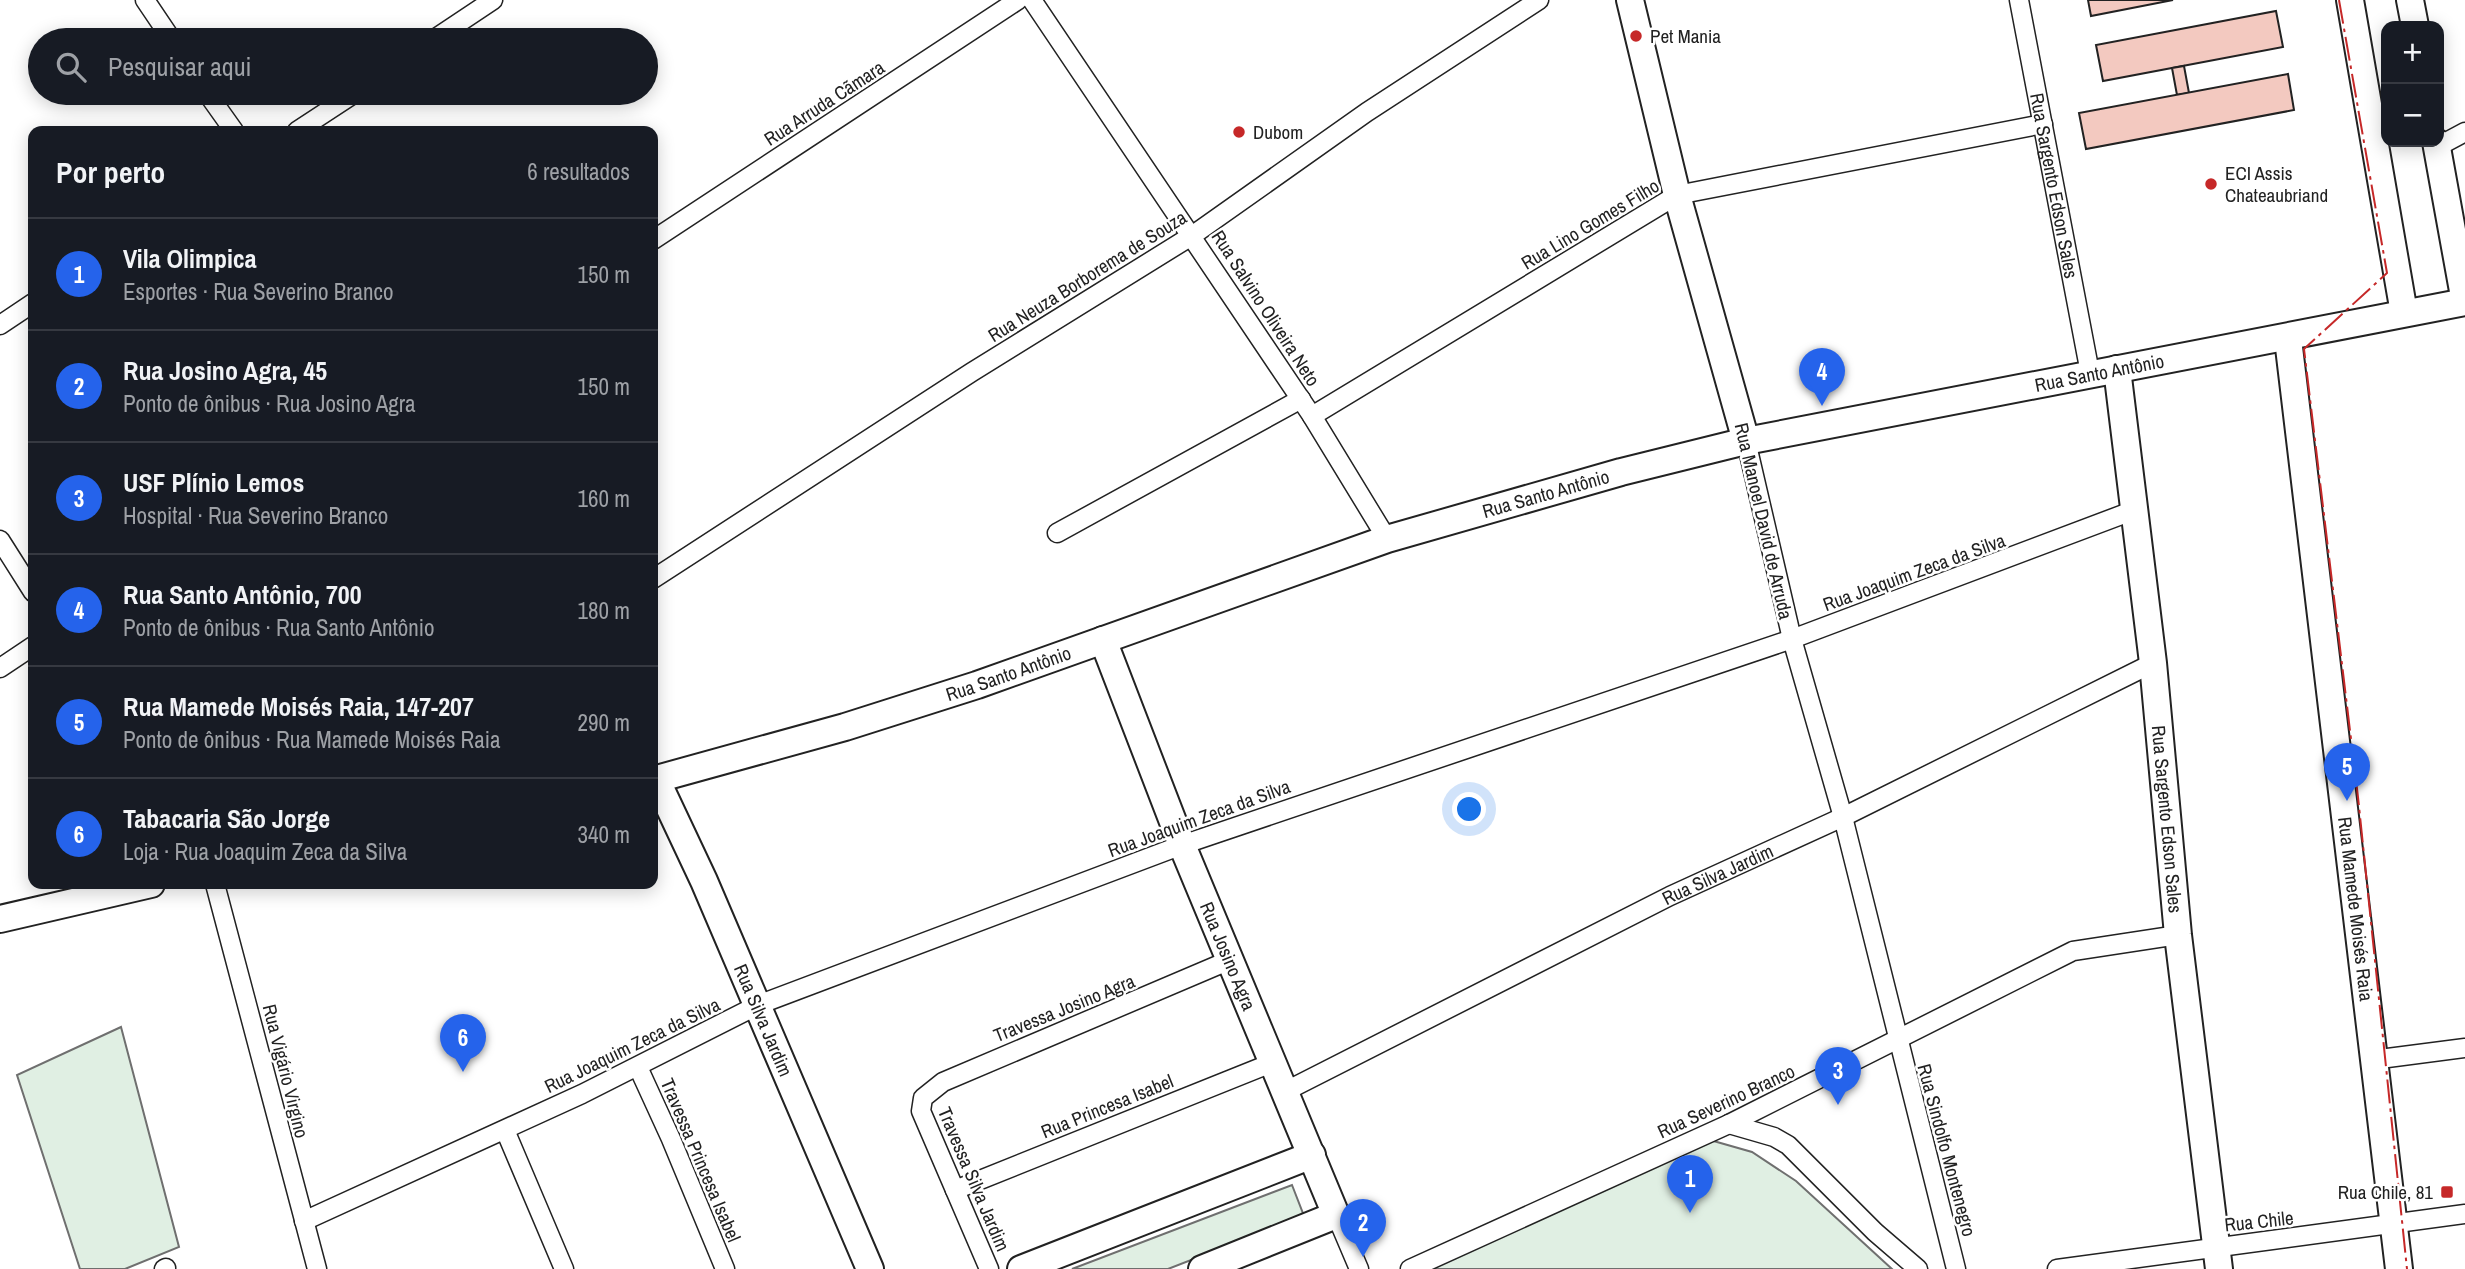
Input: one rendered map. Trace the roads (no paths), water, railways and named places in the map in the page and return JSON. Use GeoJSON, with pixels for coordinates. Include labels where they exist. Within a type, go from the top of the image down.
{"type":"FeatureCollection","features":[{"type":"Feature","properties":{"kind":"main road","name":"Rua Manoel David de Arruda"},"geometry":{"type":"LineString","coordinates":[[1630,0],[1677,195],[1746,441]]}},
{"type":"Feature","properties":{"kind":"main road"},"geometry":{"type":"LineString","coordinates":[[2350,0],[2404,313]]}},
{"type":"Feature","properties":{"kind":"main road"},"geometry":{"type":"LineString","coordinates":[[2410,0],[2414,21]]}},
{"type":"Feature","properties":{"kind":"main road"},"geometry":{"type":"LineString","coordinates":[[2436,147],[2465,302]]}},
{"type":"Feature","properties":{"kind":"main road","name":"Rua Santo Antônio"},"geometry":{"type":"LineString","coordinates":[[658,777],[859,723],[1387,539],[1608,475],[1746,441],[2090,373],[2288,339],[2465,302]]}},
{"type":"Feature","properties":{"kind":"main road","name":"Rua Mamede Moisés Raia"},"geometry":{"type":"LineString","coordinates":[[2288,339],[2343,774],[2372,1060],[2399,1269]]}},
{"type":"Feature","properties":{"kind":"main road","name":"Rua Sargento Edson Sales"},"geometry":{"type":"LineString","coordinates":[[2117,369],[2132,511],[2153,663],[2178,935],[2217,1258]]}},
{"type":"Feature","properties":{"kind":"main road","name":"Rua Josino Agra"},"geometry":{"type":"LineString","coordinates":[[1103,640],[1182,845],[1336,1215]]}},
{"type":"Feature","properties":{"kind":"main road","name":"Rua Silva Jardim"},"geometry":{"type":"LineString","coordinates":[[658,787],[758,1005],[870,1269]]}},
{"type":"Feature","properties":{"kind":"main road"},"geometry":{"type":"LineString","coordinates":[[0,919],[129,889]]}},
{"type":"Feature","properties":{"kind":"main road"},"geometry":{"type":"LineString","coordinates":[[1021,1269],[1312,1155]]}},
{"type":"Feature","properties":{"kind":"main road"},"geometry":{"type":"LineString","coordinates":[[1202,1269],[1336,1215]]}},
{"type":"Feature","properties":{"kind":"street"},"geometry":{"type":"LineString","coordinates":[[145,0],[164,28]]}},
{"type":"Feature","properties":{"kind":"street"},"geometry":{"type":"LineString","coordinates":[[451,28],[493,0]]}},
{"type":"Feature","properties":{"kind":"street","name":"Rua Arruda Cãmara"},"geometry":{"type":"LineString","coordinates":[[658,237],[1018,0]]}},
{"type":"Feature","properties":{"kind":"street","name":"Rua Salvino Oliveira Neto"},"geometry":{"type":"LineString","coordinates":[[1032,0],[1193,235],[1312,416],[1387,539]]}},
{"type":"Feature","properties":{"kind":"street","name":"Rua Neuza Borborema de Souza"},"geometry":{"type":"LineString","coordinates":[[658,576],[972,372],[1193,235],[1367,112],[1539,0]]}},
{"type":"Feature","properties":{"kind":"street","name":"Rua Sargento Edson Sales"},"geometry":{"type":"LineString","coordinates":[[2019,0],[2090,373]]}},
{"type":"Feature","properties":{"kind":"street"},"geometry":{"type":"LineString","coordinates":[[216,105],[230,126]]}},
{"type":"Feature","properties":{"kind":"street"},"geometry":{"type":"LineString","coordinates":[[305,126],[337,105]]}},
{"type":"Feature","properties":{"kind":"street","name":"Rua Lino Gomes Filho"},"geometry":{"type":"LineString","coordinates":[[1312,416],[1677,195],[2043,124]]}},
{"type":"Feature","properties":{"kind":"street"},"geometry":{"type":"LineString","coordinates":[[2444,141],[2465,132]]}},
{"type":"Feature","properties":{"kind":"street"},"geometry":{"type":"LineString","coordinates":[[0,325],[28,306]]}},
{"type":"Feature","properties":{"kind":"street"},"geometry":{"type":"LineString","coordinates":[[1057,533],[1301,399]]}},
{"type":"Feature","properties":{"kind":"street","name":"Rua Manoel David de Arruda"},"geometry":{"type":"LineString","coordinates":[[1746,441],[1792,639],[1843,817],[1897,1042]]}},
{"type":"Feature","properties":{"kind":"street","name":"Rua Joaquim Zeca da Silva"},"geometry":{"type":"LineString","coordinates":[[304,1221],[638,1067],[758,1005],[1182,845],[1792,639],[2132,511]]}},
{"type":"Feature","properties":{"kind":"street"},"geometry":{"type":"LineString","coordinates":[[0,540],[28,584]]}},
{"type":"Feature","properties":{"kind":"street"},"geometry":{"type":"LineString","coordinates":[[0,668],[28,649]]}},
{"type":"Feature","properties":{"kind":"street","name":"Rua Silva Jardim"},"geometry":{"type":"LineString","coordinates":[[1286,1090],[1670,896],[1843,817],[2153,663]]}},
{"type":"Feature","properties":{"kind":"street","name":"Rua Vigário Virgino"},"geometry":{"type":"LineString","coordinates":[[216,889],[317,1269]]}},
{"type":"Feature","properties":{"kind":"street","name":"Rua Severino Branco"},"geometry":{"type":"LineString","coordinates":[[1410,1269],[1729,1124],[1897,1042],[2073,951],[2178,935]]}},
{"type":"Feature","properties":{"kind":"street","name":"Travessa Josino Agra"},"geometry":{"type":"LineString","coordinates":[[921,1104],[929,1092],[943,1082],[1230,960]]}},
{"type":"Feature","properties":{"kind":"street","name":"Rua Sindolfo Montenegro"},"geometry":{"type":"LineString","coordinates":[[1897,1042],[1956,1269]]}},
{"type":"Feature","properties":{"kind":"street"},"geometry":{"type":"LineString","coordinates":[[2372,1060],[2465,1048]]}},
{"type":"Feature","properties":{"kind":"street","name":"Rua Princesa Isabel"},"geometry":{"type":"LineString","coordinates":[[956,1190],[1274,1062]]}},
{"type":"Feature","properties":{"kind":"street","name":"Travessa Princesa Isabel"},"geometry":{"type":"LineString","coordinates":[[638,1067],[671,1139],[724,1269]]}},
{"type":"Feature","properties":{"kind":"street","name":"Travessa Silva Jardim"},"geometry":{"type":"LineString","coordinates":[[921,1104],[924,1119],[989,1269]]}},
{"type":"Feature","properties":{"kind":"street"},"geometry":{"type":"LineString","coordinates":[[1729,1124],[1774,1137],[1788,1145],[1875,1232],[1918,1269]]}},
{"type":"Feature","properties":{"kind":"street"},"geometry":{"type":"LineString","coordinates":[[505,1130],[564,1269]]}},
{"type":"Feature","properties":{"kind":"street","name":"Rua Chile"},"geometry":{"type":"LineString","coordinates":[[2057,1269],[2217,1258],[2395,1224],[2465,1214]]}},
{"type":"Feature","properties":{"kind":"street","name":"Rua Josino Agra"},"geometry":{"type":"LineString","coordinates":[[1336,1215],[1359,1269]]}},
{"type":"Feature","properties":{"kind":"place","name":"Pet Mania"},"geometry":{"type":"Point","coordinates":[1636,36]}},
{"type":"Feature","properties":{"kind":"place","name":"Dubom"},"geometry":{"type":"Point","coordinates":[1239,132]}},
{"type":"Feature","properties":{"kind":"place","name":"ECI Assis Chateaubriand"},"geometry":{"type":"Point","coordinates":[2211,184]}},
{"type":"Feature","properties":{"kind":"place","name":"Rua Santo Antônio, 700"},"geometry":{"type":"Point","coordinates":[1822,406]}},
{"type":"Feature","properties":{"kind":"place","name":"Rua Mamede Moisés Raia, 147-207"},"geometry":{"type":"Point","coordinates":[2347,801]}},
{"type":"Feature","properties":{"kind":"place","name":"Tabacaria São Jorge"},"geometry":{"type":"Point","coordinates":[463,1072]}},
{"type":"Feature","properties":{"kind":"place","name":"USF Plínio Lemos"},"geometry":{"type":"Point","coordinates":[1838,1105]}},
{"type":"Feature","properties":{"kind":"place","name":"Rua Chile, 81"},"geometry":{"type":"Point","coordinates":[2447,1192]}},
{"type":"Feature","properties":{"kind":"place","name":"Vila Olimpica"},"geometry":{"type":"Point","coordinates":[1690,1213]}},
{"type":"Feature","properties":{"kind":"place","name":"Rua Josino Agra, 45"},"geometry":{"type":"Point","coordinates":[1363,1257]}}]}
